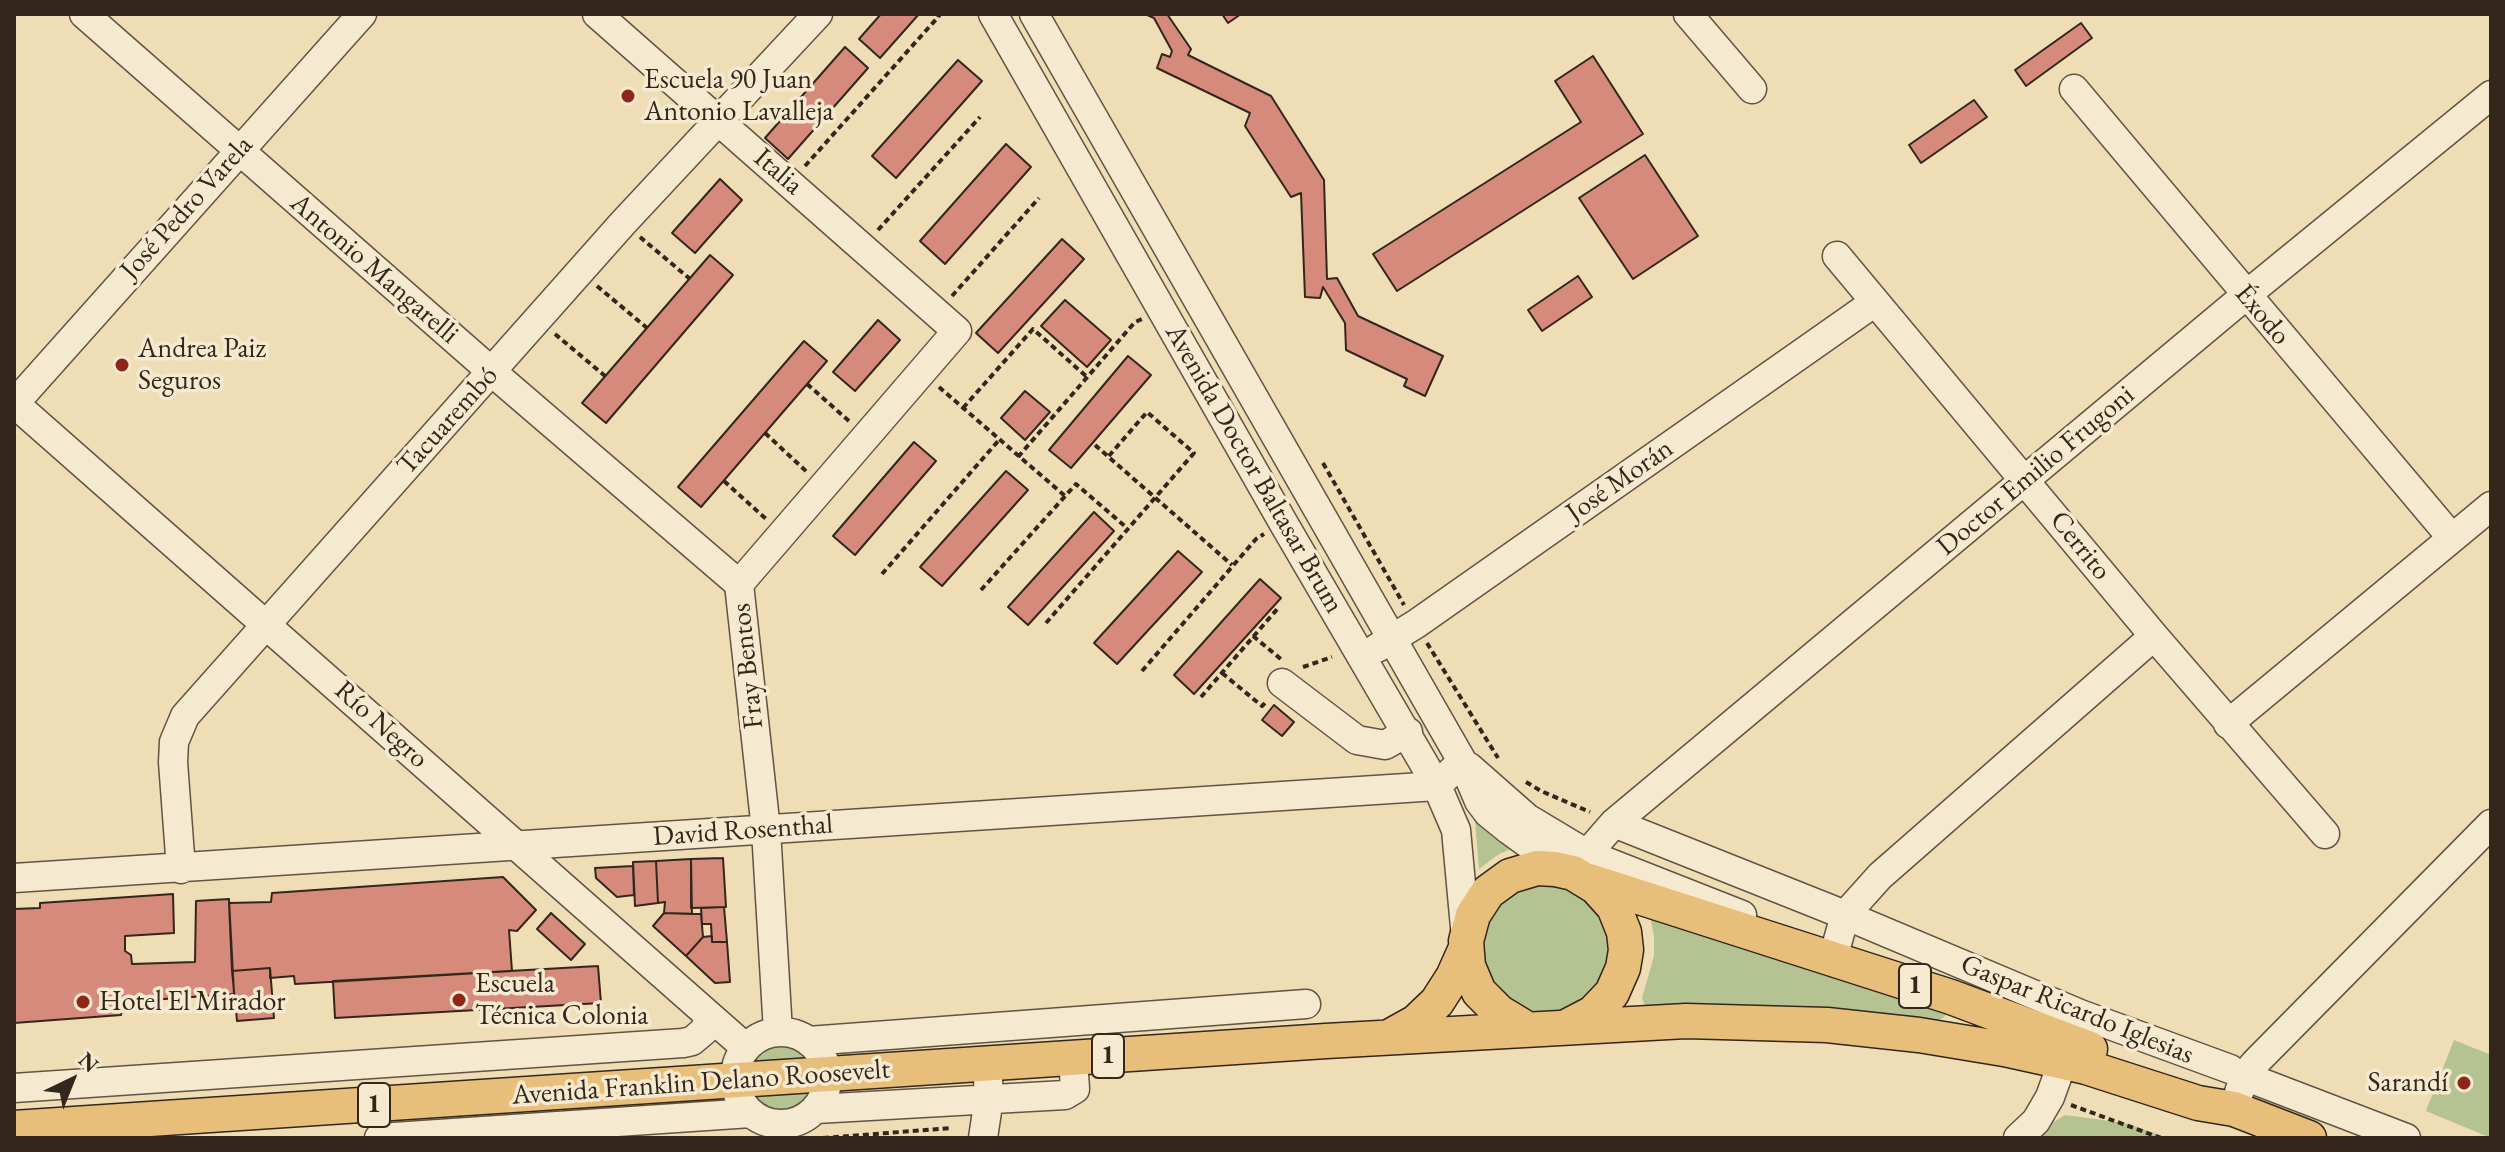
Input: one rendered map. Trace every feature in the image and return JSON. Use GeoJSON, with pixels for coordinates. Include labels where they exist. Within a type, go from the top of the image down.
{"type":"FeatureCollection","features":[{"type":"Feature","properties":{"kind":"main road"},"geometry":{"type":"LineString","coordinates":[[1389,1038],[1416,1022],[1437,1002],[1453,977],[1466,945],[1470,923],[1488,892],[1503,881],[1537,868],[1580,868],[1603,892],[1618,915],[1626,941],[1620,977],[1606,1000],[1587,1017],[1568,1026]]}},
{"type":"Feature","properties":{"kind":"main road","name":"Avenida Doctor Baltasar Brum"},"geometry":{"type":"LineString","coordinates":[[1580,868],[2071,1039],[2205,1092],[2234,1109]]}},
{"type":"Feature","properties":{"kind":"main road"},"geometry":{"type":"LineString","coordinates":[[1466,945],[1468,966],[1479,992],[1499,1012],[1527,1029]]}},
{"type":"Feature","properties":{"kind":"main road"},"geometry":{"type":"LineString","coordinates":[[1948,1039],[1959,1031],[1964,1019],[1961,1006],[1951,997]]}},
{"type":"Feature","properties":{"kind":"main road","name":"Avenida Franklin Delano Roosevelt"},"geometry":{"type":"LineString","coordinates":[[30,1127],[339,1107],[379,1127],[504,1096],[987,1064],[1074,1074],[1180,1051],[1647,1021],[1827,1025],[1948,1039],[2071,1039]]}},
{"type":"Feature","properties":{"kind":"main road","name":"1"},"geometry":{"type":"LineString","coordinates":[[2234,1109],[2309,1138]]}},
{"type":"Feature","properties":{"kind":"street","name":"Antonio Mangarelli"},"geometry":{"type":"LineString","coordinates":[[84,14],[739,584]]}},
{"type":"Feature","properties":{"kind":"street","name":"José Pedro Varela"},"geometry":{"type":"LineString","coordinates":[[14,403],[362,14]]}},
{"type":"Feature","properties":{"kind":"street","name":"Italia"},"geometry":{"type":"LineString","coordinates":[[597,14],[947,322]]}},
{"type":"Feature","properties":{"kind":"street","name":"Tacuarembó"},"geometry":{"type":"LineString","coordinates":[[181,869],[173,762],[177,730],[197,702],[623,223],[818,14]]}},
{"type":"Feature","properties":{"kind":"street","name":"Avenida Doctor Baltasar Brum"},"geometry":{"type":"LineString","coordinates":[[993,14],[1437,786],[1456,830],[1466,945]]}},
{"type":"Feature","properties":{"kind":"street","name":"Avenida Doctor Baltasar Brum"},"geometry":{"type":"LineString","coordinates":[[1034,14],[1462,761],[1479,801],[1488,813],[1580,868],[1835,951],[1887,976]]}},
{"type":"Feature","properties":{"kind":"street"},"geometry":{"type":"LineString","coordinates":[[1688,14],[1752,89]]}},
{"type":"Feature","properties":{"kind":"street","name":"Éxodo"},"geometry":{"type":"LineString","coordinates":[[2074,89],[2245,296],[2452,538]]}},
{"type":"Feature","properties":{"kind":"street","name":"Doctor Emilio Frugoni"},"geometry":{"type":"LineString","coordinates":[[1580,868],[1614,823],[2245,296],[2491,95]]}},
{"type":"Feature","properties":{"kind":"street","name":"Cerrito"},"geometry":{"type":"LineString","coordinates":[[1837,256],[2228,724],[2325,834]]}},
{"type":"Feature","properties":{"kind":"street","name":"José Morán"},"geometry":{"type":"LineString","coordinates":[[1362,657],[1416,624],[1875,302]]}},
{"type":"Feature","properties":{"kind":"street","name":"Fray Bentos"},"geometry":{"type":"LineString","coordinates":[[778,1032],[766,830],[739,584],[922,372],[947,322]]}},
{"type":"Feature","properties":{"kind":"street","name":"Río Negro"},"geometry":{"type":"LineString","coordinates":[[14,403],[746,1048]]}},
{"type":"Feature","properties":{"kind":"street"},"geometry":{"type":"LineString","coordinates":[[2228,724],[2491,506]]}},
{"type":"Feature","properties":{"kind":"street"},"geometry":{"type":"LineString","coordinates":[[1835,951],[1845,915],[1880,876],[2154,636]]}},
{"type":"Feature","properties":{"kind":"street"},"geometry":{"type":"LineString","coordinates":[[1287,676],[1357,740],[1385,745],[1408,732]]}},
{"type":"Feature","properties":{"kind":"street"},"geometry":{"type":"LineString","coordinates":[[1437,786],[1462,761]]}},
{"type":"Feature","properties":{"kind":"street","name":"David Rosenthal"},"geometry":{"type":"LineString","coordinates":[[14,878],[1437,786]]}},
{"type":"Feature","properties":{"kind":"street","name":"Gaspar Ricardo Iglesias"},"geometry":{"type":"LineString","coordinates":[[1614,823],[1845,915],[2071,1039],[2237,1073],[2376,1132],[2406,1138]]}},
{"type":"Feature","properties":{"kind":"street"},"geometry":{"type":"LineString","coordinates":[[2234,1109],[2237,1073],[2491,824]]}},
{"type":"Feature","properties":{"kind":"street","name":"Avenida Franklin Delano Roosevelt"},"geometry":{"type":"LineString","coordinates":[[808,1041],[1300,1004],[1297,1022],[1318,1039],[1326,1041]]}},
{"type":"Feature","properties":{"kind":"street"},"geometry":{"type":"LineString","coordinates":[[1229,1009],[1233,1048]]}},
{"type":"Feature","properties":{"kind":"street","name":"Avenida Franklin Delano Roosevelt"},"geometry":{"type":"LineString","coordinates":[[14,1088],[683,1043],[692,1041],[705,1030],[708,1019],[705,1012]]}},
{"type":"Feature","properties":{"kind":"street"},"geometry":{"type":"LineString","coordinates":[[1176,1013],[1180,1051]]}},
{"type":"Feature","properties":{"kind":"street"},"geometry":{"type":"LineString","coordinates":[[972,1133],[989,1098],[984,1028]]}},
{"type":"Feature","properties":{"kind":"street"},"geometry":{"type":"LineString","coordinates":[[778,1032],[808,1041],[822,1056],[828,1075],[825,1092],[816,1109],[800,1120],[784,1124],[768,1122],[751,1113],[742,1102],[735,1081],[739,1061],[746,1048],[763,1036],[778,1032]]}},
{"type":"Feature","properties":{"kind":"street"},"geometry":{"type":"LineString","coordinates":[[2018,1138],[2036,1121],[2050,1097],[2071,1039]]}},
{"type":"Feature","properties":{"kind":"street"},"geometry":{"type":"LineString","coordinates":[[337,1066],[339,1107]]}},
{"type":"Feature","properties":{"kind":"street"},"geometry":{"type":"LineString","coordinates":[[816,1109],[1065,1095],[1074,1074]]}},
{"type":"Feature","properties":{"kind":"street"},"geometry":{"type":"LineString","coordinates":[[152,1078],[155,1119]]}},
{"type":"Feature","properties":{"kind":"street"},"geometry":{"type":"LineString","coordinates":[[30,1127],[43,1086]]}},
{"type":"Feature","properties":{"kind":"street"},"geometry":{"type":"LineString","coordinates":[[504,1096],[507,1129]]}},
{"type":"Feature","properties":{"kind":"street"},"geometry":{"type":"LineString","coordinates":[[379,1127],[507,1129],[751,1113]]}},
{"type":"Feature","properties":{"kind":"path"},"geometry":{"type":"LineString","coordinates":[[790,182],[939,16],[937,14]]}},
{"type":"Feature","properties":{"kind":"path"},"geometry":{"type":"LineString","coordinates":[[863,246],[980,117]]}},
{"type":"Feature","properties":{"kind":"path"},"geometry":{"type":"LineString","coordinates":[[947,322],[1039,198]]}},
{"type":"Feature","properties":{"kind":"path"},"geometry":{"type":"LineString","coordinates":[[623,223],[690,279]]}},
{"type":"Feature","properties":{"kind":"path"},"geometry":{"type":"LineString","coordinates":[[579,272],[647,328]]}},
{"type":"Feature","properties":{"kind":"path"},"geometry":{"type":"LineString","coordinates":[[1018,457],[1135,322],[1162,309]]}},
{"type":"Feature","properties":{"kind":"path"},"geometry":{"type":"LineString","coordinates":[[538,320],[605,376]]}},
{"type":"Feature","properties":{"kind":"path"},"geometry":{"type":"LineString","coordinates":[[963,408],[1033,329],[1087,377]]}},
{"type":"Feature","properties":{"kind":"path"},"geometry":{"type":"LineString","coordinates":[[922,372],[1065,496]]}},
{"type":"Feature","properties":{"kind":"path"},"geometry":{"type":"LineString","coordinates":[[807,384],[866,437]]}},
{"type":"Feature","properties":{"kind":"path"},"geometry":{"type":"LineString","coordinates":[[1046,623],[1194,453],[1147,412],[1108,457]]}},
{"type":"Feature","properties":{"kind":"path"},"geometry":{"type":"LineString","coordinates":[[765,433],[823,487]]}},
{"type":"Feature","properties":{"kind":"path"},"geometry":{"type":"LineString","coordinates":[[882,574],[999,440]]}},
{"type":"Feature","properties":{"kind":"path"},"geometry":{"type":"LineString","coordinates":[[1095,445],[1232,566]]}},
{"type":"Feature","properties":{"kind":"path"},"geometry":{"type":"LineString","coordinates":[[1322,463],[1500,760]]}},
{"type":"Feature","properties":{"kind":"path"},"geometry":{"type":"LineString","coordinates":[[724,481],[783,534]]}},
{"type":"Feature","properties":{"kind":"path"},"geometry":{"type":"LineString","coordinates":[[981,590],[1076,484],[1127,528]]}},
{"type":"Feature","properties":{"kind":"path"},"geometry":{"type":"LineString","coordinates":[[1142,671],[1256,539],[1284,524]]}},
{"type":"Feature","properties":{"kind":"path"},"geometry":{"type":"LineString","coordinates":[[1201,697],[1279,607]]}},
{"type":"Feature","properties":{"kind":"path"},"geometry":{"type":"LineString","coordinates":[[1287,676],[1339,654],[1362,657]]}},
{"type":"Feature","properties":{"kind":"path"},"geometry":{"type":"LineString","coordinates":[[1518,777],[1541,791],[1614,823]]}},
{"type":"Feature","properties":{"kind":"path"},"geometry":{"type":"LineString","coordinates":[[2050,1097],[2161,1138]]}},
{"type":"Feature","properties":{"kind":"path"},"geometry":{"type":"LineString","coordinates":[[823,1138],[972,1133]]}},
{"type":"Feature","properties":{"kind":"green space"},"geometry":{"type":"Polygon","coordinates":[[[1475,820],[1516,847],[1499,854],[1479,869],[1475,820]]]}},
{"type":"Feature","properties":{"kind":"green space"},"geometry":{"type":"Polygon","coordinates":[[[1570,884],[1611,924],[1606,982],[1572,1010],[1543,1013],[1528,1010],[1515,1004],[1494,983],[1487,970],[1483,955],[1486,926],[1501,901],[1526,885],[1570,884]]]}},
{"type":"Feature","properties":{"kind":"green space"},"geometry":{"type":"Polygon","coordinates":[[[1650,916],[1945,1008],[1945,1016],[1936,1023],[1650,1008],[1645,1006],[1642,998],[1654,956],[1650,916]]]}},
{"type":"Feature","properties":{"kind":"green space","name":"Sarandí"},"geometry":{"type":"Polygon","coordinates":[[[2454,1040],[2491,1055],[2491,1138],[2426,1111],[2454,1040]]]}},
{"type":"Feature","properties":{"kind":"green space"},"geometry":{"type":"Polygon","coordinates":[[[783,1044],[794,1048],[810,1064],[749,1067],[762,1050],[783,1044]]]}},
{"type":"Feature","properties":{"kind":"green space"},"geometry":{"type":"Polygon","coordinates":[[[810,1092],[797,1106],[787,1110],[769,1109],[753,1096],[810,1092]]]}},
{"type":"Feature","properties":{"kind":"green space"},"geometry":{"type":"Polygon","coordinates":[[[2065,1115],[2125,1123],[2168,1138],[2028,1138],[2065,1115]]]}},
{"type":"Feature","properties":{"kind":"building"},"geometry":{"type":"Polygon","coordinates":[[[881,14],[919,14],[880,58],[859,39],[881,14]]]}},
{"type":"Feature","properties":{"kind":"building"},"geometry":{"type":"Polygon","coordinates":[[[1145,14],[1167,14],[1191,49],[1188,55],[1271,96],[1324,180],[1327,279],[1337,278],[1358,316],[1443,356],[1425,396],[1404,386],[1407,379],[1346,350],[1345,323],[1323,287],[1320,298],[1305,297],[1301,193],[1291,197],[1245,126],[1250,113],[1157,68],[1162,54],[1170,57],[1172,51],[1154,18],[1145,14]]]}},
{"type":"Feature","properties":{"kind":"building"},"geometry":{"type":"Polygon","coordinates":[[[1222,14],[1241,14],[1228,23],[1222,14]]]}},
{"type":"Feature","properties":{"kind":"building"},"geometry":{"type":"Polygon","coordinates":[[[2081,23],[2092,38],[2026,86],[2015,70],[2081,23]]]}},
{"type":"Feature","properties":{"kind":"building"},"geometry":{"type":"Polygon","coordinates":[[[845,47],[868,68],[788,159],[765,138],[845,47]]]}},
{"type":"Feature","properties":{"kind":"building"},"geometry":{"type":"Polygon","coordinates":[[[1593,56],[1643,134],[1397,291],[1373,254],[1581,122],[1555,81],[1593,56]]]}},
{"type":"Feature","properties":{"kind":"building"},"geometry":{"type":"Polygon","coordinates":[[[958,60],[982,81],[896,178],[872,156],[958,60]]]}},
{"type":"Feature","properties":{"kind":"building"},"geometry":{"type":"Polygon","coordinates":[[[1974,100],[1987,117],[1921,163],[1909,145],[1974,100]]]}},
{"type":"Feature","properties":{"kind":"building"},"geometry":{"type":"Polygon","coordinates":[[[1006,144],[1031,167],[945,264],[920,241],[1006,144]]]}},
{"type":"Feature","properties":{"kind":"building"},"geometry":{"type":"Polygon","coordinates":[[[1645,155],[1698,236],[1633,279],[1579,198],[1645,155]]]}},
{"type":"Feature","properties":{"kind":"building"},"geometry":{"type":"Polygon","coordinates":[[[720,179],[742,200],[695,253],[672,233],[720,179]]]}},
{"type":"Feature","properties":{"kind":"building"},"geometry":{"type":"Polygon","coordinates":[[[1062,239],[1084,259],[998,353],[976,333],[1062,239]]]}},
{"type":"Feature","properties":{"kind":"building"},"geometry":{"type":"Polygon","coordinates":[[[710,255],[733,275],[606,423],[582,403],[710,255]]]}},
{"type":"Feature","properties":{"kind":"building"},"geometry":{"type":"Polygon","coordinates":[[[1578,276],[1592,297],[1542,331],[1528,310],[1578,276]]]}},
{"type":"Feature","properties":{"kind":"building"},"geometry":{"type":"Polygon","coordinates":[[[1065,300],[1111,340],[1087,367],[1041,326],[1065,300]]]}},
{"type":"Feature","properties":{"kind":"building"},"geometry":{"type":"Polygon","coordinates":[[[878,320],[900,340],[855,391],[833,372],[878,320]]]}},
{"type":"Feature","properties":{"kind":"building"},"geometry":{"type":"Polygon","coordinates":[[[804,341],[827,361],[701,507],[678,487],[804,341]]]}},
{"type":"Feature","properties":{"kind":"building"},"geometry":{"type":"Polygon","coordinates":[[[1128,356],[1151,375],[1071,468],[1049,450],[1128,356]]]}},
{"type":"Feature","properties":{"kind":"building"},"geometry":{"type":"Polygon","coordinates":[[[1025,391],[1050,412],[1025,440],[1001,418],[1025,391]]]}},
{"type":"Feature","properties":{"kind":"building"},"geometry":{"type":"Polygon","coordinates":[[[914,442],[936,461],[855,555],[833,536],[914,442]]]}},
{"type":"Feature","properties":{"kind":"building"},"geometry":{"type":"Polygon","coordinates":[[[1006,471],[1028,490],[942,586],[920,567],[1006,471]]]}},
{"type":"Feature","properties":{"kind":"building"},"geometry":{"type":"Polygon","coordinates":[[[1094,512],[1114,531],[1028,625],[1008,607],[1094,512]]]}},
{"type":"Feature","properties":{"kind":"building"},"geometry":{"type":"Polygon","coordinates":[[[1178,551],[1202,572],[1117,664],[1094,643],[1178,551]]]}},
{"type":"Feature","properties":{"kind":"building"},"geometry":{"type":"Polygon","coordinates":[[[1260,579],[1281,598],[1194,694],[1174,675],[1260,579]]]}},
{"type":"Feature","properties":{"kind":"building"},"geometry":{"type":"Polygon","coordinates":[[[1274,705],[1294,722],[1282,736],[1262,720],[1274,705]]]}},
{"type":"Feature","properties":{"kind":"building"},"geometry":{"type":"Polygon","coordinates":[[[723,858],[726,907],[691,908],[691,859],[723,858]]]}},
{"type":"Feature","properties":{"kind":"building"},"geometry":{"type":"Polygon","coordinates":[[[691,859],[692,914],[664,913],[665,902],[658,903],[656,861],[691,859]]]}},
{"type":"Feature","properties":{"kind":"building"},"geometry":{"type":"Polygon","coordinates":[[[656,861],[658,903],[635,906],[633,862],[656,861]]]}},
{"type":"Feature","properties":{"kind":"building"},"geometry":{"type":"Polygon","coordinates":[[[633,866],[634,895],[617,897],[596,878],[595,868],[633,866]]]}},
{"type":"Feature","properties":{"kind":"building"},"geometry":{"type":"Polygon","coordinates":[[[503,877],[536,910],[517,931],[509,930],[512,971],[295,984],[294,976],[270,978],[270,968],[232,971],[229,903],[271,902],[272,893],[503,877]]]}},
{"type":"Feature","properties":{"kind":"building"},"geometry":{"type":"Polygon","coordinates":[[[173,894],[174,933],[125,936],[125,951],[131,955],[132,964],[195,962],[196,901],[229,899],[234,994],[123,1002],[121,1015],[14,1023],[14,909],[40,908],[40,903],[173,894]]]}},
{"type":"Feature","properties":{"kind":"building"},"geometry":{"type":"Polygon","coordinates":[[[724,907],[727,942],[712,942],[711,924],[702,924],[701,908],[724,907]]]}},
{"type":"Feature","properties":{"kind":"building"},"geometry":{"type":"Polygon","coordinates":[[[551,913],[585,944],[571,960],[537,929],[551,913]]]}},
{"type":"Feature","properties":{"kind":"building"},"geometry":{"type":"Polygon","coordinates":[[[664,913],[701,914],[703,937],[686,956],[653,926],[664,913]]]}},
{"type":"Feature","properties":{"kind":"building"},"geometry":{"type":"Polygon","coordinates":[[[712,936],[712,942],[727,942],[730,982],[715,983],[686,956],[703,937],[712,936]]]}},
{"type":"Feature","properties":{"kind":"building"},"geometry":{"type":"Polygon","coordinates":[[[598,966],[601,1003],[335,1018],[333,981],[598,966]]]}},
{"type":"Feature","properties":{"kind":"building"},"geometry":{"type":"Polygon","coordinates":[[[270,968],[274,1018],[237,1021],[232,971],[270,968]]]}},
{"type":"Feature","properties":{"kind":"place","name":"Escuela 90 Juan Antonio Lavalleja"},"geometry":{"type":"Point","coordinates":[628,96]}},
{"type":"Feature","properties":{"kind":"place","name":"Andrea Paiz Seguros"},"geometry":{"type":"Point","coordinates":[122,365]}},
{"type":"Feature","properties":{"kind":"place","name":"Escuela Técnica Colonia"},"geometry":{"type":"Point","coordinates":[459,1000]}},
{"type":"Feature","properties":{"kind":"place","name":"Hotel El Mirador"},"geometry":{"type":"Point","coordinates":[83,1002]}},
{"type":"Feature","properties":{"kind":"place","name":"Sarandí"},"geometry":{"type":"Point","coordinates":[2464,1083]}}]}
